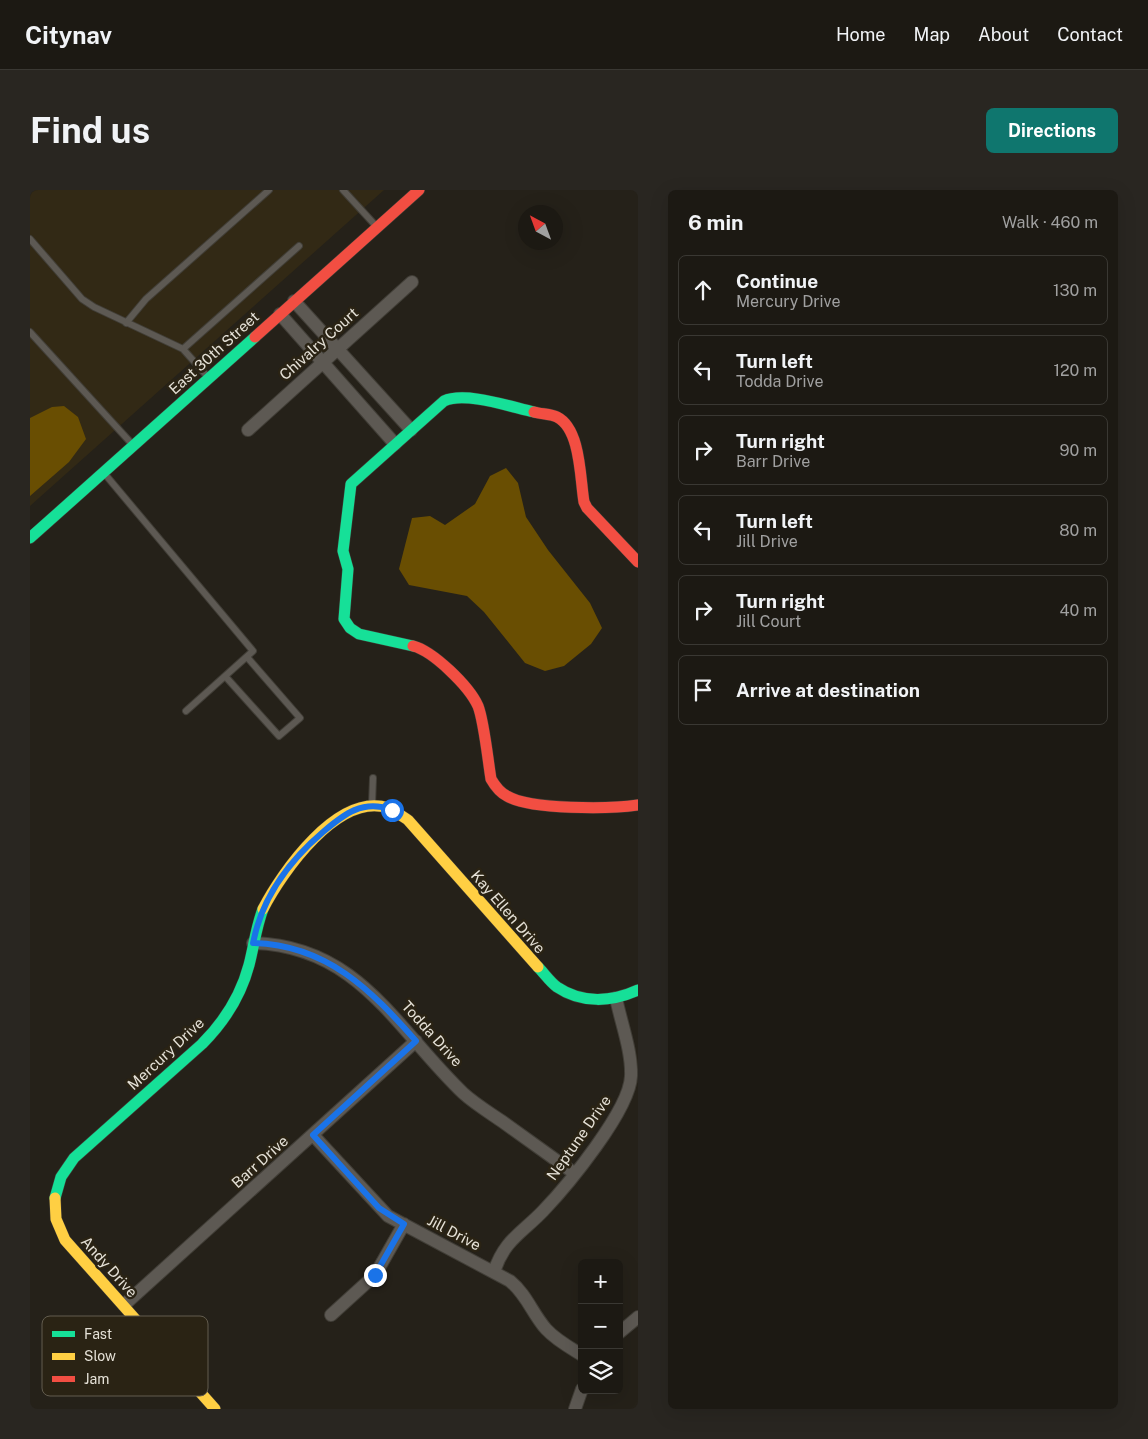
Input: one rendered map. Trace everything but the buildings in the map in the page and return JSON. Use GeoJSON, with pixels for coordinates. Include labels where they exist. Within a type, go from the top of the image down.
{"type":"FeatureCollection","features":[{"type":"Feature","properties":{"kind":"street","name":"East 30th Street"},"geometry":{"type":"LineString","coordinates":[[30,538],[419,190]]}},
{"type":"Feature","properties":{"kind":"street","name":"Chivalry Court"},"geometry":{"type":"LineString","coordinates":[[248,430],[412,282]]}},
{"type":"Feature","properties":{"kind":"street"},"geometry":{"type":"LineString","coordinates":[[294,301],[337,350],[403,437]]}},
{"type":"Feature","properties":{"kind":"street"},"geometry":{"type":"LineString","coordinates":[[280,314],[323,362],[403,437]]}},
{"type":"Feature","properties":{"kind":"street"},"geometry":{"type":"LineString","coordinates":[[638,562],[586,507],[573,435],[569,426],[560,418],[461,396],[444,401],[352,484],[343,551],[348,569],[343,615],[346,622],[359,634],[422,648],[440,660],[474,698],[478,706],[491,779],[496,789],[504,795],[538,805],[638,806]]}},
{"type":"Feature","properties":{"kind":"street","name":"Mercury Drive"},"geometry":{"type":"LineString","coordinates":[[60,1176],[74,1158],[219,1025],[240,991],[250,963],[253,943],[268,899],[280,876],[300,853],[344,814],[358,808],[372,806]]}},
{"type":"Feature","properties":{"kind":"street","name":"Kay Ellen Drive"},"geometry":{"type":"LineString","coordinates":[[372,806],[392,810],[408,820],[555,986],[583,998],[599,1000],[616,998],[638,990]]}},
{"type":"Feature","properties":{"kind":"street","name":"Todda Drive"},"geometry":{"type":"LineString","coordinates":[[253,943],[292,949],[321,959],[343,971],[371,992],[471,1100],[574,1173]]}},
{"type":"Feature","properties":{"kind":"street","name":"Neptune Drive"},"geometry":{"type":"LineString","coordinates":[[494,1272],[501,1256],[513,1238],[556,1199],[617,1116],[628,1093],[630,1068],[616,998]]}},
{"type":"Feature","properties":{"kind":"street","name":"Barr Drive"},"geometry":{"type":"LineString","coordinates":[[124,1305],[416,1041]]}},
{"type":"Feature","properties":{"kind":"street","name":"Jill Drive"},"geometry":{"type":"LineString","coordinates":[[313,1135],[379,1208],[404,1224],[494,1272],[519,1289],[552,1335],[578,1352]]}},
{"type":"Feature","properties":{"kind":"street","name":"Andy Drive"},"geometry":{"type":"LineString","coordinates":[[60,1176],[54,1201],[58,1226],[69,1244],[134,1316]]}},
{"type":"Feature","properties":{"kind":"street"},"geometry":{"type":"LineString","coordinates":[[331,1315],[375,1275],[404,1224]]}},
{"type":"Feature","properties":{"kind":"street"},"geometry":{"type":"LineString","coordinates":[[623,1330],[638,1317]]}},
{"type":"Feature","properties":{"kind":"street"},"geometry":{"type":"LineString","coordinates":[[575,1409],[580,1394]]}},
{"type":"Feature","properties":{"kind":"street","name":"Andy Drive"},"geometry":{"type":"LineString","coordinates":[[204,1396],[215,1409]]}},
{"type":"Feature","properties":{"kind":"lane"},"geometry":{"type":"LineString","coordinates":[[126,323],[146,299],[269,190]]}},
{"type":"Feature","properties":{"kind":"lane"},"geometry":{"type":"LineString","coordinates":[[343,190],[377,227]]}},
{"type":"Feature","properties":{"kind":"lane"},"geometry":{"type":"LineString","coordinates":[[30,239],[82,299],[126,323],[183,349],[209,378]]}},
{"type":"Feature","properties":{"kind":"lane"},"geometry":{"type":"LineString","coordinates":[[183,349],[299,246]]}},
{"type":"Feature","properties":{"kind":"lane"},"geometry":{"type":"LineString","coordinates":[[30,332],[134,445]]}},
{"type":"Feature","properties":{"kind":"lane"},"geometry":{"type":"LineString","coordinates":[[103,472],[253,651],[186,711]]}},
{"type":"Feature","properties":{"kind":"lane"},"geometry":{"type":"LineString","coordinates":[[225,676],[279,736],[300,718],[247,657]]}},
{"type":"Feature","properties":{"kind":"lane"},"geometry":{"type":"LineString","coordinates":[[372,806],[373,778]]}},
{"type":"Feature","properties":{"kind":"shaded area"},"geometry":{"type":"Polygon","coordinates":[[[30,190],[384,190],[30,506],[30,190]]]}},
{"type":"Feature","properties":{"kind":"shaded area"},"geometry":{"type":"Polygon","coordinates":[[[64,406],[78,417],[86,439],[69,462],[30,496],[30,418],[52,407],[64,406]]]}},
{"type":"Feature","properties":{"kind":"shaded area"},"geometry":{"type":"Polygon","coordinates":[[[506,468],[518,483],[526,517],[548,550],[590,603],[602,628],[591,644],[564,666],[545,671],[525,663],[484,612],[467,596],[409,585],[399,569],[412,518],[430,516],[445,525],[475,504],[490,476],[506,468]]]}},
{"type":"Feature","properties":{"kind":"traffic: fast"},"geometry":{"type":"LineString","coordinates":[[30,538],[255,337]]}},
{"type":"Feature","properties":{"kind":"traffic: fast"},"geometry":{"type":"LineString","coordinates":[[413,646],[359,634],[350,628],[344,619],[348,569],[343,551],[351,484],[444,401],[453,398],[476,399],[534,412]]}},
{"type":"Feature","properties":{"kind":"traffic: fast"},"geometry":{"type":"LineString","coordinates":[[55,1198],[61,1177],[74,1158],[202,1044],[218,1027],[231,1008],[246,976],[263,909]]}},
{"type":"Feature","properties":{"kind":"traffic: fast"},"geometry":{"type":"LineString","coordinates":[[538,967],[557,987],[567,993],[587,999],[608,999],[638,990]]}},
{"type":"Feature","properties":{"kind":"traffic: slow"},"geometry":{"type":"LineString","coordinates":[[263,909],[284,875],[298,857],[331,823],[350,812],[369,806],[388,808],[408,820],[538,967]]}},
{"type":"Feature","properties":{"kind":"traffic: slow"},"geometry":{"type":"LineString","coordinates":[[55,1198],[56,1219],[65,1240],[132,1316]]}},
{"type":"Feature","properties":{"kind":"traffic: slow"},"geometry":{"type":"LineString","coordinates":[[203,1396],[215,1409]]}},
{"type":"Feature","properties":{"kind":"traffic: jam"},"geometry":{"type":"LineString","coordinates":[[255,337],[419,190]]}},
{"type":"Feature","properties":{"kind":"traffic: jam"},"geometry":{"type":"LineString","coordinates":[[534,412],[555,416],[565,423],[575,443],[584,502],[587,508],[638,562]]}},
{"type":"Feature","properties":{"kind":"traffic: jam"},"geometry":{"type":"LineString","coordinates":[[413,646],[421,649],[450,670],[467,689],[478,706],[486,741],[491,779],[497,789],[504,794],[518,801],[551,806],[590,808],[638,805]]}},
{"type":"Feature","properties":{"kind":"route"},"geometry":{"type":"LineString","coordinates":[[375,1275],[382,1266],[404,1224],[388,1216],[379,1208],[313,1135],[416,1041],[371,992],[343,971],[307,953],[268,944],[253,943],[263,908],[280,876],[307,845],[349,811],[368,806],[392,810]]}}]}
